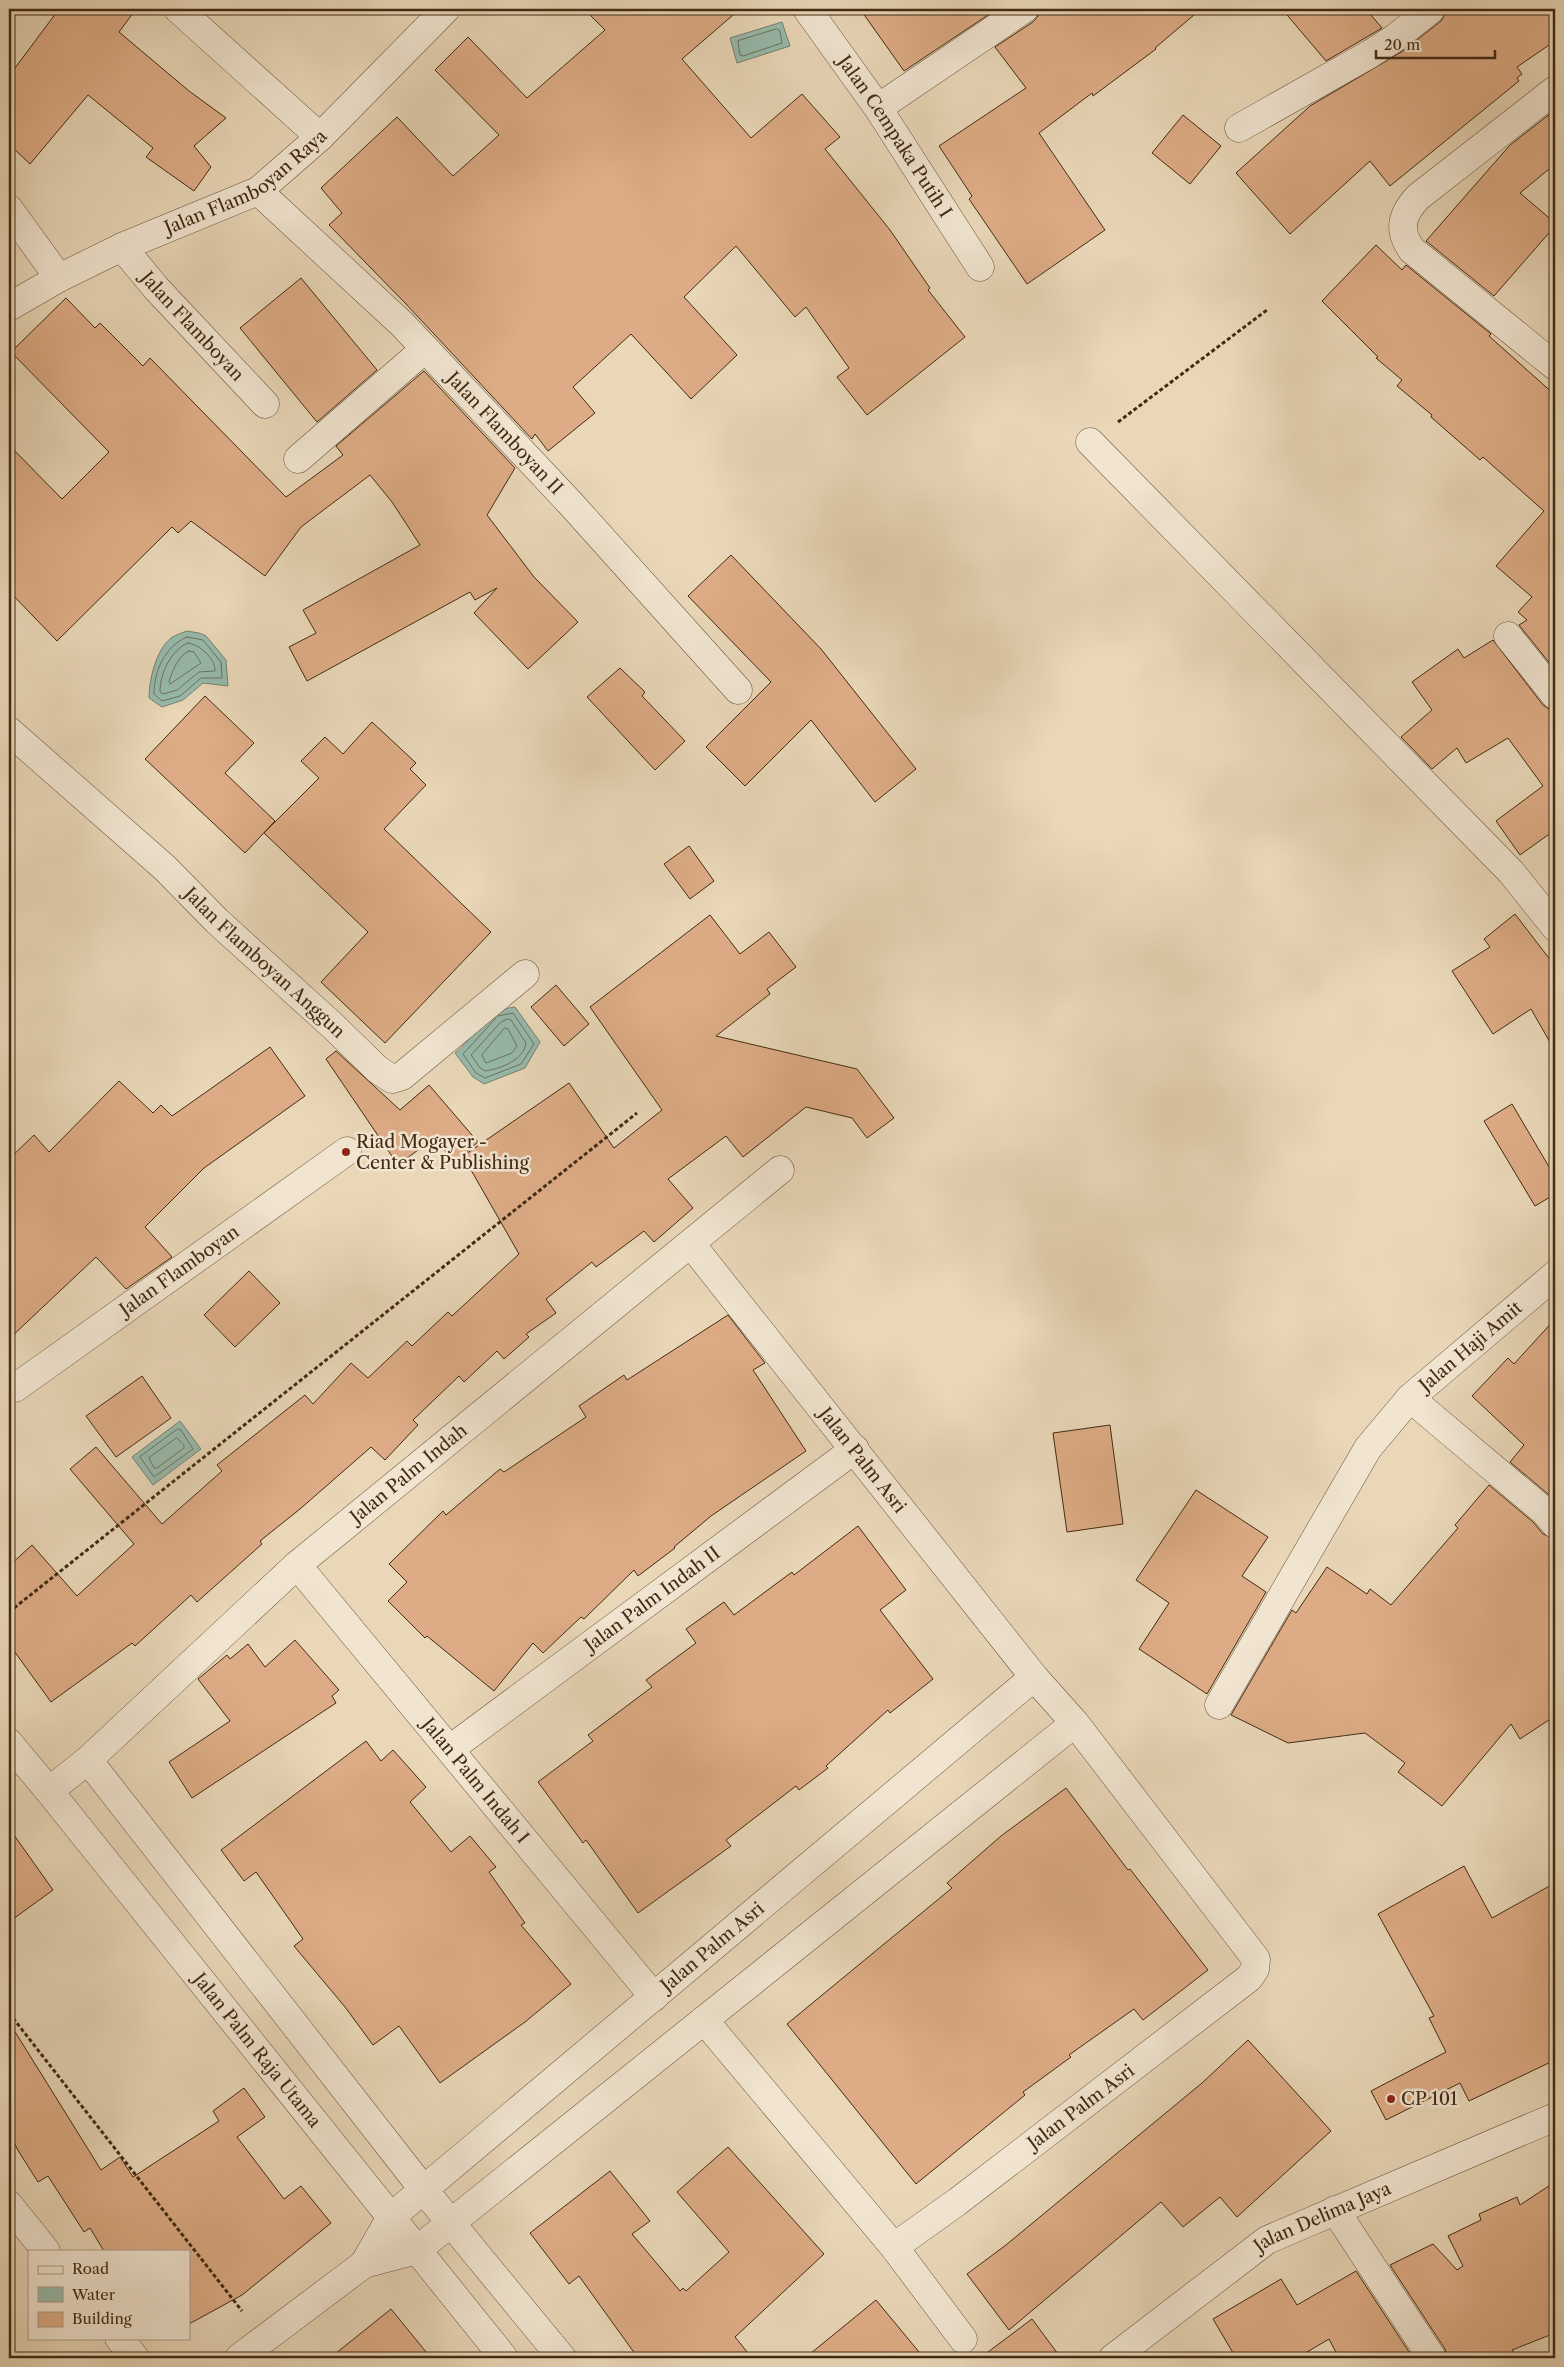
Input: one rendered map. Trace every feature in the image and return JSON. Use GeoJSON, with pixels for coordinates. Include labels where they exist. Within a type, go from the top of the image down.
{"type":"FeatureCollection","features":[{"type":"Feature","properties":{"kind":"street"},"geometry":{"type":"LineString","coordinates":[[178,9],[320,137]]}},
{"type":"Feature","properties":{"kind":"street","name":"Jalan Flamboyan Raya"},"geometry":{"type":"LineString","coordinates":[[9,307],[59,278],[122,247],[258,191],[320,137],[446,9]]}},
{"type":"Feature","properties":{"kind":"street","name":"Jalan Cempaka Putih I"},"geometry":{"type":"LineString","coordinates":[[808,9],[878,108],[980,267]]}},
{"type":"Feature","properties":{"kind":"street"},"geometry":{"type":"LineString","coordinates":[[878,108],[1024,9]]}},
{"type":"Feature","properties":{"kind":"street"},"geometry":{"type":"LineString","coordinates":[[1239,128],[1395,38],[1430,9]]}},
{"type":"Feature","properties":{"kind":"street"},"geometry":{"type":"LineString","coordinates":[[1555,90],[1418,197],[1403,218],[1402,227],[1405,238],[1412,250],[1555,366]]}},
{"type":"Feature","properties":{"kind":"street","name":"Jalan Flamboyan II"},"geometry":{"type":"LineString","coordinates":[[258,191],[402,324],[571,504],[738,690]]}},
{"type":"Feature","properties":{"kind":"street"},"geometry":{"type":"LineString","coordinates":[[9,209],[59,278]]}},
{"type":"Feature","properties":{"kind":"street","name":"Jalan Flamboyan"},"geometry":{"type":"LineString","coordinates":[[122,247],[156,288],[265,404]]}},
{"type":"Feature","properties":{"kind":"street"},"geometry":{"type":"LineString","coordinates":[[298,459],[425,349]]}},
{"type":"Feature","properties":{"kind":"street"},"geometry":{"type":"LineString","coordinates":[[1090,442],[1511,872],[1555,928]]}},
{"type":"Feature","properties":{"kind":"street"},"geometry":{"type":"LineString","coordinates":[[1508,636],[1555,695]]}},
{"type":"Feature","properties":{"kind":"street","name":"Jalan Flamboyan Anggun"},"geometry":{"type":"LineString","coordinates":[[9,731],[164,868],[217,921],[334,1027],[377,1070],[390,1079],[398,1079],[402,1076],[525,974]]}},
{"type":"Feature","properties":{"kind":"street","name":"Jalan Flamboyan"},"geometry":{"type":"LineString","coordinates":[[9,1387],[15,1388],[347,1151]]}},
{"type":"Feature","properties":{"kind":"street","name":"Jalan Palm Indah"},"geometry":{"type":"LineString","coordinates":[[49,1790],[88,1760],[297,1565],[780,1170]]}},
{"type":"Feature","properties":{"kind":"street","name":"Jalan Palm Asri"},"geometry":{"type":"LineString","coordinates":[[691,1244],[1034,1677],[1075,1723],[1256,1959],[1255,1969],[1250,1978],[965,2196],[894,2247]]}},
{"type":"Feature","properties":{"kind":"street","name":"Jalan Haji Amit"},"geometry":{"type":"LineString","coordinates":[[1219,1705],[1368,1448],[1410,1398],[1555,1275]]}},
{"type":"Feature","properties":{"kind":"street"},"geometry":{"type":"LineString","coordinates":[[1410,1398],[1544,1511],[1555,1524]]}},
{"type":"Feature","properties":{"kind":"street","name":"Jalan Palm Indah II"},"geometry":{"type":"LineString","coordinates":[[450,1749],[855,1449]]}},
{"type":"Feature","properties":{"kind":"street","name":"Jalan Palm Indah I"},"geometry":{"type":"LineString","coordinates":[[297,1565],[654,1997]]}},
{"type":"Feature","properties":{"kind":"street","name":"Jalan Palm Asri"},"geometry":{"type":"LineString","coordinates":[[364,2264],[391,2217],[1034,1677]]}},
{"type":"Feature","properties":{"kind":"street"},"geometry":{"type":"LineString","coordinates":[[239,2358],[364,2264],[418,2250],[1075,1723]]}},
{"type":"Feature","properties":{"kind":"street","name":"Jalan Palm Raja Utama"},"geometry":{"type":"LineString","coordinates":[[9,1743],[49,1790],[504,2358]]}},
{"type":"Feature","properties":{"kind":"street"},"geometry":{"type":"LineString","coordinates":[[88,1760],[423,2190],[562,2358]]}},
{"type":"Feature","properties":{"kind":"street"},"geometry":{"type":"LineString","coordinates":[[704,2020],[894,2247],[963,2339]]}},
{"type":"Feature","properties":{"kind":"street","name":"Jalan Delima Jaya"},"geometry":{"type":"LineString","coordinates":[[1113,2358],[1267,2240],[1555,2117]]}},
{"type":"Feature","properties":{"kind":"street"},"geometry":{"type":"LineString","coordinates":[[9,2205],[45,2250]]}},
{"type":"Feature","properties":{"kind":"street"},"geometry":{"type":"LineString","coordinates":[[1335,2210],[1432,2358]]}},
{"type":"Feature","properties":{"kind":"street"},"geometry":{"type":"LineString","coordinates":[[121,2340],[135,2358]]}},
{"type":"Feature","properties":{"kind":"path"},"geometry":{"type":"LineString","coordinates":[[1090,442],[1267,310]]}},
{"type":"Feature","properties":{"kind":"path"},"geometry":{"type":"LineString","coordinates":[[9,1612],[637,1113]]}},
{"type":"Feature","properties":{"kind":"path"},"geometry":{"type":"LineString","coordinates":[[9,2014],[264,2339]]}},
{"type":"Feature","properties":{"kind":"water"},"geometry":{"type":"Polygon","coordinates":[[[782,22],[790,46],[737,63],[730,38],[782,22]]]}},
{"type":"Feature","properties":{"kind":"water"},"geometry":{"type":"Polygon","coordinates":[[[187,631],[206,636],[226,660],[228,686],[203,683],[183,700],[162,707],[149,698],[154,666],[166,643],[173,637],[187,631]]]}},
{"type":"Feature","properties":{"kind":"water"},"geometry":{"type":"Polygon","coordinates":[[[515,1007],[540,1042],[525,1068],[484,1084],[473,1077],[455,1053],[490,1018],[506,1009],[515,1007]]]}},
{"type":"Feature","properties":{"kind":"water"},"geometry":{"type":"Polygon","coordinates":[[[180,1421],[201,1449],[153,1485],[132,1457],[180,1421]]]}},
{"type":"Feature","properties":{"kind":"building"},"geometry":{"type":"Polygon","coordinates":[[[59,9],[136,9],[119,32],[189,91],[226,118],[194,146],[211,167],[194,191],[146,157],[153,148],[88,95],[30,164],[9,144],[9,76],[59,9]]]}},
{"type":"Feature","properties":{"kind":"building"},"geometry":{"type":"Polygon","coordinates":[[[584,9],[740,9],[682,59],[751,138],[802,94],[840,137],[825,149],[890,230],[930,288],[928,290],[965,337],[867,415],[837,377],[849,368],[806,307],[795,317],[736,246],[684,297],[737,355],[691,399],[631,334],[573,387],[595,413],[548,451],[535,434],[532,439],[329,225],[342,213],[321,188],[397,117],[453,176],[499,135],[435,70],[468,37],[527,98],[605,30],[584,9]]]}},
{"type":"Feature","properties":{"kind":"building"},"geometry":{"type":"Polygon","coordinates":[[[860,9],[997,9],[904,71],[860,9]]]}},
{"type":"Feature","properties":{"kind":"building"},"geometry":{"type":"Polygon","coordinates":[[[1039,9],[1201,9],[1156,49],[1093,96],[1092,93],[1039,133],[1105,230],[1027,284],[969,199],[972,196],[939,146],[1026,88],[995,47],[1033,22],[1038,16],[1039,9]]]}},
{"type":"Feature","properties":{"kind":"building"},"geometry":{"type":"Polygon","coordinates":[[[1282,9],[1366,9],[1382,28],[1326,61],[1282,9]]]}},
{"type":"Feature","properties":{"kind":"building"},"geometry":{"type":"Polygon","coordinates":[[[1448,9],[1555,9],[1555,41],[1517,67],[1522,74],[1517,78],[1519,81],[1390,186],[1370,161],[1290,234],[1236,173],[1310,106],[1403,51],[1441,21],[1448,9]]]}},
{"type":"Feature","properties":{"kind":"building"},"geometry":{"type":"Polygon","coordinates":[[[1555,110],[1555,164],[1520,193],[1555,223],[1555,226],[1494,296],[1426,241],[1510,145],[1555,110]]]}},
{"type":"Feature","properties":{"kind":"building"},"geometry":{"type":"Polygon","coordinates":[[[1183,115],[1221,146],[1190,184],[1152,153],[1183,115]]]}},
{"type":"Feature","properties":{"kind":"building"},"geometry":{"type":"Polygon","coordinates":[[[1376,245],[1402,270],[1406,265],[1491,334],[1489,336],[1555,395],[1555,670],[1519,625],[1527,620],[1518,612],[1532,597],[1496,566],[1544,511],[1483,457],[1480,460],[1431,417],[1432,415],[1397,386],[1402,380],[1376,358],[1378,357],[1322,301],[1376,245]]]}},
{"type":"Feature","properties":{"kind":"building"},"geometry":{"type":"Polygon","coordinates":[[[301,278],[377,370],[317,422],[240,328],[301,278]]]}},
{"type":"Feature","properties":{"kind":"building"},"geometry":{"type":"Polygon","coordinates":[[[66,298],[95,328],[100,323],[143,366],[150,358],[286,497],[343,455],[336,446],[424,371],[515,468],[487,515],[534,577],[578,622],[528,669],[474,613],[497,588],[475,600],[470,592],[307,681],[289,647],[316,633],[303,610],[420,545],[392,502],[370,475],[301,527],[265,576],[191,521],[178,533],[172,527],[57,641],[9,591],[9,445],[62,499],[109,452],[11,352],[66,298]]]}},
{"type":"Feature","properties":{"kind":"building"},"geometry":{"type":"Polygon","coordinates":[[[731,555],[821,649],[916,769],[875,802],[811,720],[745,786],[706,747],[771,682],[688,596],[731,555]]]}},
{"type":"Feature","properties":{"kind":"building"},"geometry":{"type":"Polygon","coordinates":[[[1493,640],[1543,705],[1555,710],[1555,830],[1520,855],[1496,821],[1543,786],[1508,738],[1466,763],[1457,748],[1432,769],[1401,737],[1432,710],[1412,682],[1458,649],[1464,658],[1493,640]]]}},
{"type":"Feature","properties":{"kind":"building"},"geometry":{"type":"Polygon","coordinates":[[[620,668],[645,692],[642,696],[685,741],[655,770],[587,697],[620,668]]]}},
{"type":"Feature","properties":{"kind":"building"},"geometry":{"type":"Polygon","coordinates":[[[205,696],[254,743],[225,773],[275,821],[245,853],[145,759],[205,696]]]}},
{"type":"Feature","properties":{"kind":"building"},"geometry":{"type":"Polygon","coordinates":[[[372,722],[416,763],[410,769],[426,785],[384,829],[491,932],[385,1043],[321,982],[368,932],[264,833],[319,778],[301,761],[325,737],[343,754],[372,722]]]}},
{"type":"Feature","properties":{"kind":"building"},"geometry":{"type":"Polygon","coordinates":[[[689,846],[714,881],[690,899],[664,864],[689,846]]]}},
{"type":"Feature","properties":{"kind":"building"},"geometry":{"type":"Polygon","coordinates":[[[1515,914],[1555,966],[1555,1051],[1531,1009],[1493,1034],[1452,971],[1490,947],[1484,939],[1515,914]]]}},
{"type":"Feature","properties":{"kind":"building"},"geometry":{"type":"Polygon","coordinates":[[[710,915],[740,954],[769,932],[796,967],[767,989],[770,994],[716,1036],[857,1069],[894,1118],[867,1138],[852,1118],[806,1107],[743,1157],[726,1136],[668,1179],[693,1208],[654,1242],[644,1231],[596,1267],[592,1262],[546,1299],[556,1313],[526,1334],[529,1337],[504,1359],[497,1351],[464,1382],[459,1376],[413,1420],[418,1425],[385,1460],[371,1447],[260,1541],[262,1544],[197,1602],[191,1595],[135,1646],[132,1643],[51,1702],[9,1644],[9,1566],[32,1545],[77,1596],[134,1544],[70,1469],[96,1447],[162,1524],[222,1471],[217,1465],[305,1395],[313,1404],[351,1363],[368,1378],[407,1341],[412,1346],[448,1312],[452,1316],[519,1254],[463,1156],[569,1083],[614,1148],[662,1110],[590,1007],[710,915]]]}},
{"type":"Feature","properties":{"kind":"building"},"geometry":{"type":"Polygon","coordinates":[[[556,985],[589,1024],[564,1046],[531,1007],[556,985]]]}},
{"type":"Feature","properties":{"kind":"building"},"geometry":{"type":"Polygon","coordinates":[[[270,1047],[305,1096],[204,1168],[145,1227],[172,1257],[126,1289],[96,1257],[9,1339],[9,1159],[34,1135],[49,1152],[119,1081],[153,1113],[161,1105],[172,1116],[270,1047]]]}},
{"type":"Feature","properties":{"kind":"building"},"geometry":{"type":"Polygon","coordinates":[[[336,1051],[400,1110],[429,1085],[478,1142],[455,1162],[434,1138],[398,1165],[326,1059],[336,1051]]]}},
{"type":"Feature","properties":{"kind":"building"},"geometry":{"type":"Polygon","coordinates":[[[1512,1104],[1555,1177],[1555,1194],[1535,1206],[1484,1121],[1512,1104]]]}},
{"type":"Feature","properties":{"kind":"building"},"geometry":{"type":"Polygon","coordinates":[[[249,1271],[280,1303],[235,1347],[204,1315],[249,1271]]]}},
{"type":"Feature","properties":{"kind":"building"},"geometry":{"type":"Polygon","coordinates":[[[728,1315],[765,1363],[753,1370],[806,1451],[711,1516],[675,1548],[638,1576],[634,1570],[584,1619],[581,1617],[543,1653],[533,1643],[494,1691],[427,1636],[425,1638],[388,1601],[407,1582],[389,1564],[443,1511],[446,1515],[500,1469],[504,1472],[586,1417],[579,1406],[624,1375],[627,1380],[728,1315]]]}},
{"type":"Feature","properties":{"kind":"building"},"geometry":{"type":"Polygon","coordinates":[[[1555,1319],[1555,1500],[1510,1462],[1524,1445],[1472,1396],[1508,1358],[1514,1364],[1555,1319]]]}},
{"type":"Feature","properties":{"kind":"building"},"geometry":{"type":"Polygon","coordinates":[[[142,1376],[171,1418],[116,1457],[86,1416],[142,1376]]]}},
{"type":"Feature","properties":{"kind":"building"},"geometry":{"type":"Polygon","coordinates":[[[1110,1425],[1123,1524],[1067,1532],[1053,1433],[1110,1425]]]}},
{"type":"Feature","properties":{"kind":"building"},"geometry":{"type":"Polygon","coordinates":[[[1489,1485],[1533,1522],[1543,1534],[1555,1539],[1555,1716],[1520,1739],[1511,1724],[1442,1806],[1398,1772],[1405,1763],[1365,1733],[1288,1743],[1231,1715],[1292,1610],[1296,1613],[1327,1567],[1367,1594],[1370,1589],[1391,1605],[1458,1528],[1455,1525],[1489,1485]]]}},
{"type":"Feature","properties":{"kind":"building"},"geometry":{"type":"Polygon","coordinates":[[[1196,1490],[1268,1537],[1242,1576],[1266,1592],[1207,1694],[1139,1649],[1169,1603],[1136,1580],[1196,1490]]]}},
{"type":"Feature","properties":{"kind":"building"},"geometry":{"type":"Polygon","coordinates":[[[858,1526],[906,1590],[880,1610],[933,1679],[890,1713],[888,1710],[826,1766],[828,1768],[799,1790],[796,1786],[726,1840],[731,1846],[638,1913],[586,1840],[583,1843],[538,1782],[593,1741],[588,1735],[652,1687],[646,1680],[696,1643],[686,1629],[724,1602],[734,1615],[792,1572],[794,1575],[858,1526]]]}},
{"type":"Feature","properties":{"kind":"building"},"geometry":{"type":"Polygon","coordinates":[[[295,1640],[339,1690],[332,1696],[336,1703],[192,1798],[169,1762],[230,1721],[198,1679],[227,1655],[230,1659],[248,1644],[265,1667],[295,1640]]]}},
{"type":"Feature","properties":{"kind":"building"},"geometry":{"type":"Polygon","coordinates":[[[366,1741],[381,1761],[393,1750],[426,1787],[410,1802],[451,1852],[470,1836],[496,1867],[489,1872],[525,1923],[521,1925],[571,1984],[525,2022],[440,2083],[399,2026],[373,2045],[345,2007],[294,1946],[303,1939],[256,1872],[244,1881],[221,1850],[366,1741]]]}},
{"type":"Feature","properties":{"kind":"building"},"geometry":{"type":"Polygon","coordinates":[[[1066,1788],[1128,1870],[1130,1869],[1208,1970],[1143,2020],[1134,2009],[1069,2055],[1071,2057],[1023,2092],[1025,2095],[916,2184],[787,2024],[952,1888],[947,1883],[1001,1836],[1066,1788]]]}},
{"type":"Feature","properties":{"kind":"building"},"geometry":{"type":"Polygon","coordinates":[[[9,1828],[53,1890],[9,1922],[9,1828]]]}},
{"type":"Feature","properties":{"kind":"building"},"geometry":{"type":"Polygon","coordinates":[[[1464,1866],[1492,1918],[1555,1883],[1555,2060],[1469,2101],[1460,2083],[1386,2120],[1371,2091],[1446,2052],[1429,2018],[1434,2016],[1378,1914],[1464,1866]]]}},
{"type":"Feature","properties":{"kind":"building"},"geometry":{"type":"Polygon","coordinates":[[[9,2022],[101,2170],[120,2157],[133,2177],[219,2121],[213,2111],[244,2088],[265,2117],[237,2137],[284,2199],[301,2186],[331,2223],[242,2295],[190,2323],[190,2250],[103,2250],[90,2228],[84,2232],[48,2176],[38,2182],[9,2134],[9,2022]]]}},
{"type":"Feature","properties":{"kind":"building"},"geometry":{"type":"Polygon","coordinates":[[[1248,2040],[1331,2131],[1237,2217],[1220,2197],[1183,2227],[1161,2202],[1009,2330],[967,2274],[1006,2245],[1202,2083],[1248,2040]]]}},
{"type":"Feature","properties":{"kind":"building"},"geometry":{"type":"Polygon","coordinates":[[[728,2147],[824,2254],[735,2337],[752,2358],[638,2358],[579,2276],[569,2284],[530,2233],[610,2171],[650,2221],[632,2234],[680,2291],[683,2288],[686,2291],[729,2252],[677,2192],[728,2147]]]}},
{"type":"Feature","properties":{"kind":"building"},"geometry":{"type":"Polygon","coordinates":[[[1555,2182],[1555,2333],[1512,2350],[1517,2358],[1447,2358],[1445,2349],[1390,2265],[1433,2244],[1457,2270],[1463,2266],[1448,2236],[1481,2220],[1479,2214],[1517,2197],[1520,2205],[1555,2182]]]}},
{"type":"Feature","properties":{"kind":"building"},"geometry":{"type":"Polygon","coordinates":[[[1356,2271],[1413,2358],[1339,2358],[1329,2339],[1297,2358],[1236,2358],[1213,2319],[1281,2279],[1297,2305],[1356,2271]]]}},
{"type":"Feature","properties":{"kind":"building"},"geometry":{"type":"Polygon","coordinates":[[[876,2300],[924,2358],[805,2358],[876,2300]]]}},
{"type":"Feature","properties":{"kind":"building"},"geometry":{"type":"Polygon","coordinates":[[[391,2309],[431,2358],[330,2358],[391,2309]]]}},
{"type":"Feature","properties":{"kind":"building"},"geometry":{"type":"Polygon","coordinates":[[[1032,2319],[1061,2358],[980,2358],[1032,2319]]]}},
{"type":"Feature","properties":{"kind":"place","name":"Riad Mogayer - Center & Publishing"},"geometry":{"type":"Point","coordinates":[346,1152]}},
{"type":"Feature","properties":{"kind":"place","name":"CP 101"},"geometry":{"type":"Point","coordinates":[1391,2099]}}]}
